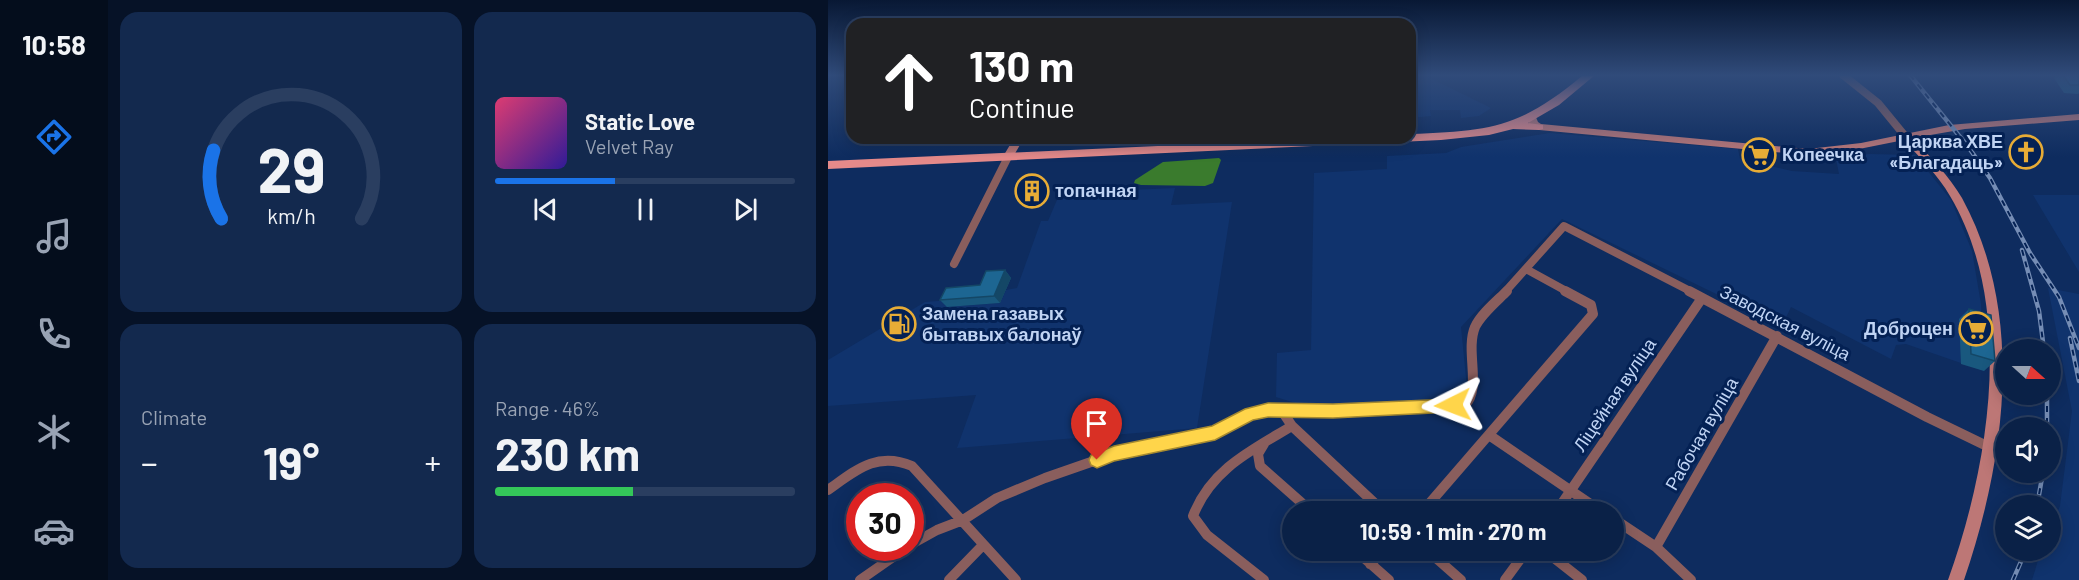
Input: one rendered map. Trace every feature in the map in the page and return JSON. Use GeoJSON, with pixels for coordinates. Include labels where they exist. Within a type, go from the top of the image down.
{"type":"FeatureCollection","features":[{"type":"Feature","properties":{"kind":"main road"},"geometry":{"type":"LineString","coordinates":[[1540,122],[1546,116],[1547,109],[1556,102]]}},
{"type":"Feature","properties":{"kind":"main road"},"geometry":{"type":"LineString","coordinates":[[1416,138],[1469,134],[1540,122],[1566,129],[1808,152],[1856,148],[1905,136],[1988,122],[2079,117]]}},
{"type":"Feature","properties":{"kind":"main road"},"geometry":{"type":"LineString","coordinates":[[1905,136],[1958,200],[1982,260],[1990,298],[1995,351],[1991,448],[1978,516],[1956,580]]}},
{"type":"Feature","properties":{"kind":"main road"},"geometry":{"type":"LineString","coordinates":[[1009,155],[1015,144]]}},
{"type":"Feature","properties":{"kind":"main road"},"geometry":{"type":"LineString","coordinates":[[828,165],[1268,144]]}},
{"type":"Feature","properties":{"kind":"street"},"geometry":{"type":"LineString","coordinates":[[1876,102],[1905,136]]}},
{"type":"Feature","properties":{"kind":"street"},"geometry":{"type":"LineString","coordinates":[[954,264],[1009,155]]}},
{"type":"Feature","properties":{"kind":"street","name":"Заводская вуліца"},"geometry":{"type":"LineString","coordinates":[[1526,269],[1564,226],[1777,336],[1926,417],[1991,448]]}},
{"type":"Feature","properties":{"kind":"street"},"geometry":{"type":"LineString","coordinates":[[924,537],[963,520],[998,498],[1045,478],[1114,454],[1215,432],[1250,414],[1268,410],[1333,411],[1465,405],[1473,393],[1471,336],[1476,325],[1526,269],[1591,305],[1593,314],[1587,323],[1432,501]]}},
{"type":"Feature","properties":{"kind":"street","name":"Ліцейная вуліца"},"geometry":{"type":"LineString","coordinates":[[1564,501],[1702,298]]}},
{"type":"Feature","properties":{"kind":"street","name":"Рабочая вуліца"},"geometry":{"type":"LineString","coordinates":[[1656,547],[1777,336]]}},
{"type":"Feature","properties":{"kind":"street"},"geometry":{"type":"LineString","coordinates":[[1282,411],[1292,426],[1372,501]]}},
{"type":"Feature","properties":{"kind":"street"},"geometry":{"type":"LineString","coordinates":[[1264,580],[1194,521],[1194,510],[1232,464],[1251,448],[1266,442],[1292,426]]}},
{"type":"Feature","properties":{"kind":"street"},"geometry":{"type":"LineString","coordinates":[[1489,435],[1586,501]]}},
{"type":"Feature","properties":{"kind":"street"},"geometry":{"type":"LineString","coordinates":[[1266,442],[1258,452],[1257,460],[1260,466],[1300,501]]}},
{"type":"Feature","properties":{"kind":"street"},"geometry":{"type":"LineString","coordinates":[[828,490],[871,461],[886,458],[901,459],[912,466],[1016,580]]}},
{"type":"Feature","properties":{"kind":"street"},"geometry":{"type":"LineString","coordinates":[[1624,526],[1656,547],[1692,580]]}},
{"type":"Feature","properties":{"kind":"street"},"geometry":{"type":"LineString","coordinates":[[949,580],[983,545]]}},
{"type":"Feature","properties":{"kind":"street"},"geometry":{"type":"LineString","coordinates":[[860,580],[887,561]]}},
{"type":"Feature","properties":{"kind":"street"},"geometry":{"type":"LineString","coordinates":[[1367,561],[1389,580]]}},
{"type":"Feature","properties":{"kind":"street"},"geometry":{"type":"LineString","coordinates":[[1370,564],[1373,561]]}},
{"type":"Feature","properties":{"kind":"street"},"geometry":{"type":"LineString","coordinates":[[1439,561],[1461,580]]}},
{"type":"Feature","properties":{"kind":"street"},"geometry":{"type":"LineString","coordinates":[[1504,580],[1519,561]]}},
{"type":"Feature","properties":{"kind":"street"},"geometry":{"type":"LineString","coordinates":[[1558,561],[1582,580]]}},
{"type":"Feature","properties":{"kind":"shaded area"},"geometry":{"type":"Polygon","coordinates":[[[1416,102],[1479,102],[1491,108],[1479,116],[1461,118],[1460,110],[1430,110],[1431,116],[1416,117],[1416,102]]]}},
{"type":"Feature","properties":{"kind":"shaded area"},"geometry":{"type":"Polygon","coordinates":[[[1550,133],[1738,149],[1740,159],[1792,171],[1839,174],[1836,159],[1869,154],[1915,155],[1951,200],[1972,251],[1981,304],[1984,371],[1906,344],[1896,345],[1891,359],[1791,307],[1782,326],[1562,219],[1461,327],[1468,398],[1311,408],[1276,397],[1277,353],[1311,350],[1314,173],[1387,169],[1387,156],[1446,153],[1461,147],[1550,133]]]}},
{"type":"Feature","properties":{"kind":"shaded area"},"geometry":{"type":"Polygon","coordinates":[[[1175,188],[1171,205],[1232,202],[1197,428],[957,448],[976,395],[828,406],[828,360],[925,302],[951,300],[948,307],[1000,303],[1006,290],[1017,288],[1041,221],[1048,221],[1060,193],[1175,188]]]}},
{"type":"Feature","properties":{"kind":"shaded area"},"geometry":{"type":"Polygon","coordinates":[[[2033,195],[2079,195],[2079,272],[2033,195]]]}},
{"type":"Feature","properties":{"kind":"shaded area"},"geometry":{"type":"Polygon","coordinates":[[[2048,288],[2079,294],[2079,580],[2032,580],[2038,561],[2061,561],[2061,498],[2072,411],[2061,355],[2061,339],[2058,339],[2048,288]]]}},
{"type":"Feature","properties":{"kind":"green space"},"geometry":{"type":"Polygon","coordinates":[[[1219,158],[1221,160],[1213,183],[1205,186],[1134,183],[1135,180],[1163,162],[1219,158]]]}},
{"type":"Feature","properties":{"kind":"building"},"geometry":{"type":"Polygon","coordinates":[[[2021,143],[2036,144],[2041,151],[2026,150],[2021,143]]]}},
{"type":"Feature","properties":{"kind":"building"},"geometry":{"type":"Polygon","coordinates":[[[1005,270],[994,296],[940,300],[946,288],[980,285],[986,271],[1005,270]]]}},
{"type":"Feature","properties":{"kind":"building"},"geometry":{"type":"Polygon","coordinates":[[[1969,309],[1991,315],[1995,361],[1971,354],[1969,309]]]}},
{"type":"Feature","properties":{"kind":"railway"},"geometry":{"type":"LineString","coordinates":[[1932,102],[1990,178],[2030,253],[2059,297],[2079,348]]}},
{"type":"Feature","properties":{"kind":"railway"},"geometry":{"type":"LineString","coordinates":[[2022,250],[2039,311],[2043,339]]}},
{"type":"Feature","properties":{"kind":"railway"},"geometry":{"type":"LineString","coordinates":[[2070,338],[2079,381]]}},
{"type":"Feature","properties":{"kind":"railway"},"geometry":{"type":"LineString","coordinates":[[2047,405],[2047,417]]}},
{"type":"Feature","properties":{"kind":"railway"},"geometry":{"type":"LineString","coordinates":[[2039,495],[2041,483]]}},
{"type":"Feature","properties":{"kind":"railway"},"geometry":{"type":"LineString","coordinates":[[2013,580],[2021,561]]}},
{"type":"Feature","properties":{"kind":"place","name":"Царква ХВЕ «Благадаць»"},"geometry":{"type":"Point","coordinates":[2026,152]}},
{"type":"Feature","properties":{"kind":"place","name":"Копеечка"},"geometry":{"type":"Point","coordinates":[1759,155]}},
{"type":"Feature","properties":{"kind":"place","name":"топачная"},"geometry":{"type":"Point","coordinates":[1032,191]}},
{"type":"Feature","properties":{"kind":"place","name":"Замена газавых бытавых балонаў"},"geometry":{"type":"Point","coordinates":[899,324]}},
{"type":"Feature","properties":{"kind":"place","name":"Доброцен"},"geometry":{"type":"Point","coordinates":[1976,329]}},
{"type":"Feature","properties":{"kind":"route"},"geometry":{"type":"LineString","coordinates":[[1097,460],[1114,454],[1215,432],[1250,414],[1268,410],[1333,411],[1453,405]]}}]}
